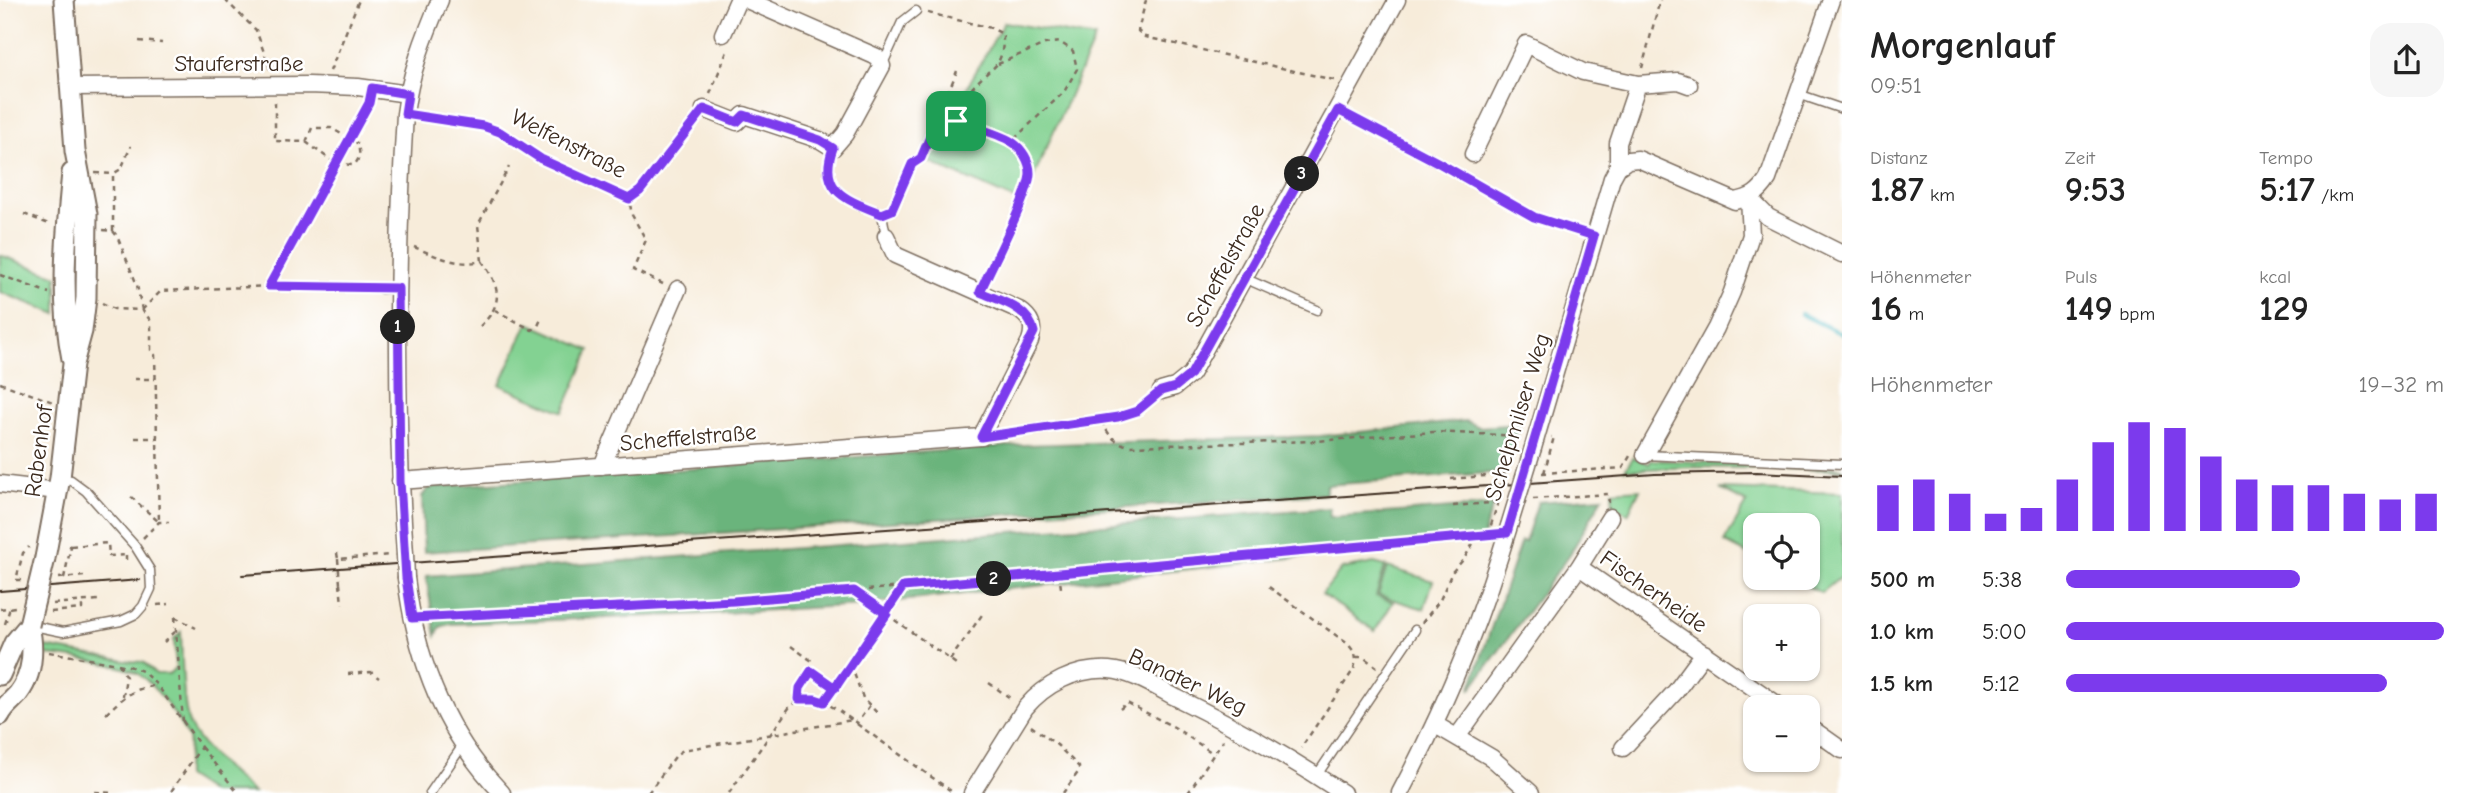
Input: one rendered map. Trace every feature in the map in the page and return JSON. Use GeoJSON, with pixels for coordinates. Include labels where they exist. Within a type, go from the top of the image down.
{"type":"FeatureCollection","features":[{"type":"Feature","properties":{"kind":"street","name":"Rabenhof"},"geometry":{"type":"LineString","coordinates":[[1,707],[16,695],[29,673],[33,654],[29,625],[38,551],[59,484],[73,364],[82,331],[86,298],[77,229],[87,214],[75,151],[64,0]]}},
{"type":"Feature","properties":{"kind":"street"},"geometry":{"type":"LineString","coordinates":[[440,0],[408,94],[398,240],[389,288],[406,578],[412,618],[431,684],[463,745],[502,793]]}},
{"type":"Feature","properties":{"kind":"street"},"geometry":{"type":"LineString","coordinates":[[723,34],[738,0]]}},
{"type":"Feature","properties":{"kind":"street"},"geometry":{"type":"LineString","coordinates":[[704,109],[737,122],[744,115],[820,140],[833,148],[845,134],[882,66],[877,57],[747,0]]}},
{"type":"Feature","properties":{"kind":"street","name":"Scheffelstraße"},"geometry":{"type":"LineString","coordinates":[[1161,391],[1175,387],[1191,374],[1397,0]]}},
{"type":"Feature","properties":{"kind":"street"},"geometry":{"type":"LineString","coordinates":[[1618,167],[1628,160],[1638,159],[1720,197],[1735,201],[1749,198],[1761,190],[1768,179],[1830,0]]}},
{"type":"Feature","properties":{"kind":"street"},"geometry":{"type":"LineString","coordinates":[[1473,154],[1526,44],[1584,72],[1638,84],[1678,81],[1689,85]]}},
{"type":"Feature","properties":{"kind":"street","name":"Schelpmilser Weg"},"geometry":{"type":"LineString","coordinates":[[1400,793],[1434,724],[1470,637],[1508,529],[1594,236],[1618,167],[1618,143],[1638,84]]}},
{"type":"Feature","properties":{"kind":"street","name":"Stauferstraße"},"geometry":{"type":"LineString","coordinates":[[70,87],[324,86],[372,88],[408,94]]}},
{"type":"Feature","properties":{"kind":"street"},"geometry":{"type":"LineString","coordinates":[[1749,198],[1768,217],[1842,254]]}},
{"type":"Feature","properties":{"kind":"street"},"geometry":{"type":"LineString","coordinates":[[1645,455],[1716,328],[1732,292],[1751,235],[1749,198]]}},
{"type":"Feature","properties":{"kind":"street"},"geometry":{"type":"LineString","coordinates":[[886,236],[895,255],[1019,310],[1032,323],[1034,332],[1030,341],[981,437]]}},
{"type":"Feature","properties":{"kind":"street"},"geometry":{"type":"LineString","coordinates":[[602,467],[678,289]]}},
{"type":"Feature","properties":{"kind":"street","name":"Scheffelstraße"},"geometry":{"type":"LineString","coordinates":[[400,481],[981,437]]}},
{"type":"Feature","properties":{"kind":"street"},"geometry":{"type":"LineString","coordinates":[[0,484],[59,484]]}},
{"type":"Feature","properties":{"kind":"street"},"geometry":{"type":"LineString","coordinates":[[1457,737],[1579,566],[1609,517]]}},
{"type":"Feature","properties":{"kind":"street","name":"Fischerheide"},"geometry":{"type":"LineString","coordinates":[[1579,566],[1764,695]]}},
{"type":"Feature","properties":{"kind":"street","name":"Rabenhof"},"geometry":{"type":"LineString","coordinates":[[0,675],[14,643],[29,625]]}},
{"type":"Feature","properties":{"kind":"street","name":"Fischerheide"},"geometry":{"type":"LineString","coordinates":[[1623,748],[1676,691],[1704,653]]}},
{"type":"Feature","properties":{"kind":"street","name":"Banater Weg"},"geometry":{"type":"LineString","coordinates":[[972,793],[1022,713],[1046,687],[1063,678],[1106,670],[1134,676],[1232,725],[1343,793]]}},
{"type":"Feature","properties":{"kind":"street"},"geometry":{"type":"LineString","coordinates":[[1434,724],[1508,770],[1531,793]]}},
{"type":"Feature","properties":{"kind":"street"},"geometry":{"type":"LineString","coordinates":[[1820,734],[1842,750]]}},
{"type":"Feature","properties":{"kind":"lane"},"geometry":{"type":"LineString","coordinates":[[882,66],[902,22],[916,11]]}},
{"type":"Feature","properties":{"kind":"lane"},"geometry":{"type":"LineString","coordinates":[[1798,94],[1842,109]]}},
{"type":"Feature","properties":{"kind":"lane"},"geometry":{"type":"LineString","coordinates":[[1338,110],[1439,163]]}},
{"type":"Feature","properties":{"kind":"lane"},"geometry":{"type":"LineString","coordinates":[[833,148],[828,161],[829,175],[838,192],[844,199],[882,214],[886,236]]}},
{"type":"Feature","properties":{"kind":"lane"},"geometry":{"type":"LineString","coordinates":[[1244,278],[1317,310]]}},
{"type":"Feature","properties":{"kind":"lane"},"geometry":{"type":"LineString","coordinates":[[1645,455],[1842,464]]}},
{"type":"Feature","properties":{"kind":"lane"},"geometry":{"type":"LineString","coordinates":[[29,625],[63,632],[121,621],[136,614],[148,598],[152,579],[146,561],[135,546],[86,491],[71,480],[59,484]]}},
{"type":"Feature","properties":{"kind":"lane"},"geometry":{"type":"LineString","coordinates":[[1317,775],[1415,630]]}},
{"type":"Feature","properties":{"kind":"lane"},"geometry":{"type":"LineString","coordinates":[[430,793],[463,745]]}},
{"type":"Feature","properties":{"kind":"path"},"geometry":{"type":"LineString","coordinates":[[225,0],[256,30],[265,51],[274,85],[275,141],[306,142],[336,163],[354,164],[358,160],[360,151],[357,143],[331,128],[312,128],[306,142]]}},
{"type":"Feature","properties":{"kind":"path"},"geometry":{"type":"LineString","coordinates":[[324,86],[359,0]]}},
{"type":"Feature","properties":{"kind":"path"},"geometry":{"type":"LineString","coordinates":[[1146,0],[1138,31],[1145,37],[1351,86]]}},
{"type":"Feature","properties":{"kind":"path"},"geometry":{"type":"LineString","coordinates":[[1638,84],[1660,0]]}},
{"type":"Feature","properties":{"kind":"path"},"geometry":{"type":"LineString","coordinates":[[916,11],[991,28],[1003,34],[1003,49],[998,64]]}},
{"type":"Feature","properties":{"kind":"path"},"geometry":{"type":"LineString","coordinates":[[678,289],[633,271],[646,240],[632,215],[629,199],[640,191],[704,109],[730,44],[723,34]]}},
{"type":"Feature","properties":{"kind":"path"},"geometry":{"type":"LineString","coordinates":[[139,41],[162,43]]}},
{"type":"Feature","properties":{"kind":"path"},"geometry":{"type":"LineString","coordinates":[[956,121],[956,112],[961,104],[983,76],[998,64],[1045,44],[1060,42],[1073,51],[1077,69],[1064,92],[1012,141]]}},
{"type":"Feature","properties":{"kind":"path"},"geometry":{"type":"LineString","coordinates":[[882,214],[892,210],[912,164],[921,158],[957,71]]}},
{"type":"Feature","properties":{"kind":"path"},"geometry":{"type":"LineString","coordinates":[[269,286],[369,103],[372,88]]}},
{"type":"Feature","properties":{"kind":"path","name":"Welfenstraße"},"geometry":{"type":"LineString","coordinates":[[405,114],[483,126],[500,132],[541,159],[629,199]]}},
{"type":"Feature","properties":{"kind":"path"},"geometry":{"type":"LineString","coordinates":[[939,115],[1012,141],[1028,164],[1029,181],[980,292]]}},
{"type":"Feature","properties":{"kind":"path"},"geometry":{"type":"LineString","coordinates":[[93,173],[113,174],[121,169],[131,146]]}},
{"type":"Feature","properties":{"kind":"path"},"geometry":{"type":"LineString","coordinates":[[1439,163],[1534,217],[1594,236]]}},
{"type":"Feature","properties":{"kind":"path"},"geometry":{"type":"LineString","coordinates":[[478,328],[495,310],[498,299],[497,287],[482,261],[478,225],[509,167]]}},
{"type":"Feature","properties":{"kind":"path"},"geometry":{"type":"LineString","coordinates":[[113,174],[113,231],[137,285],[142,310],[151,321],[151,350],[155,355],[159,522],[135,546]]}},
{"type":"Feature","properties":{"kind":"path"},"geometry":{"type":"LineString","coordinates":[[24,214],[77,229],[113,231]]}},
{"type":"Feature","properties":{"kind":"path"},"geometry":{"type":"LineString","coordinates":[[398,240],[449,261],[471,264],[482,261]]}},
{"type":"Feature","properties":{"kind":"path"},"geometry":{"type":"LineString","coordinates":[[0,275],[59,297]]}},
{"type":"Feature","properties":{"kind":"path"},"geometry":{"type":"LineString","coordinates":[[93,299],[114,309],[142,310],[161,291],[269,286],[389,288]]}},
{"type":"Feature","properties":{"kind":"path"},"geometry":{"type":"LineString","coordinates":[[495,310],[533,330],[541,319]]}},
{"type":"Feature","properties":{"kind":"path"},"geometry":{"type":"LineString","coordinates":[[134,379],[156,379]]}},
{"type":"Feature","properties":{"kind":"path"},"geometry":{"type":"LineString","coordinates":[[0,383],[69,408]]}},
{"type":"Feature","properties":{"kind":"path"},"geometry":{"type":"LineString","coordinates":[[981,437],[1102,421],[1137,411],[1161,391]]}},
{"type":"Feature","properties":{"kind":"path"},"geometry":{"type":"LineString","coordinates":[[1102,421],[1108,436],[1128,446],[1315,441],[1434,432],[1535,442]]}},
{"type":"Feature","properties":{"kind":"path"},"geometry":{"type":"LineString","coordinates":[[135,438],[157,438]]}},
{"type":"Feature","properties":{"kind":"path"},"geometry":{"type":"LineString","coordinates":[[1551,448],[1544,473],[1623,468],[1631,455],[1645,455]]}},
{"type":"Feature","properties":{"kind":"path"},"geometry":{"type":"LineString","coordinates":[[1451,479],[1507,474]]}},
{"type":"Feature","properties":{"kind":"path"},"geometry":{"type":"LineString","coordinates":[[1535,499],[1608,494],[1609,517]]}},
{"type":"Feature","properties":{"kind":"path"},"geometry":{"type":"LineString","coordinates":[[131,496],[159,522],[169,522]]}},
{"type":"Feature","properties":{"kind":"path"},"geometry":{"type":"LineString","coordinates":[[1453,506],[1498,502]]}},
{"type":"Feature","properties":{"kind":"path"},"geometry":{"type":"LineString","coordinates":[[1488,535],[1497,508]]}},
{"type":"Feature","properties":{"kind":"path"},"geometry":{"type":"LineString","coordinates":[[412,618],[734,601],[1488,535],[1508,529]]}},
{"type":"Feature","properties":{"kind":"path"},"geometry":{"type":"LineString","coordinates":[[1415,630],[1440,600],[1456,565],[1464,559],[1478,535]]}},
{"type":"Feature","properties":{"kind":"path"},"geometry":{"type":"LineString","coordinates":[[64,545],[108,543],[109,556],[126,555],[126,564]]}},
{"type":"Feature","properties":{"kind":"path"},"geometry":{"type":"LineString","coordinates":[[71,546],[62,578],[85,576]]}},
{"type":"Feature","properties":{"kind":"path"},"geometry":{"type":"LineString","coordinates":[[16,580],[23,553],[38,551]]}},
{"type":"Feature","properties":{"kind":"path"},"geometry":{"type":"LineString","coordinates":[[337,553],[342,604]]}},
{"type":"Feature","properties":{"kind":"path"},"geometry":{"type":"LineString","coordinates":[[338,559],[405,554]]}},
{"type":"Feature","properties":{"kind":"path"},"geometry":{"type":"LineString","coordinates":[[1059,573],[1061,588]]}},
{"type":"Feature","properties":{"kind":"path"},"geometry":{"type":"LineString","coordinates":[[824,702],[887,614],[903,587]]}},
{"type":"Feature","properties":{"kind":"path"},"geometry":{"type":"LineString","coordinates":[[1269,587],[1338,635],[1349,644],[1356,657],[1354,670],[1293,761]]}},
{"type":"Feature","properties":{"kind":"path"},"geometry":{"type":"LineString","coordinates":[[854,591],[959,666]]}},
{"type":"Feature","properties":{"kind":"path"},"geometry":{"type":"LineString","coordinates":[[55,604],[98,600]]}},
{"type":"Feature","properties":{"kind":"path"},"geometry":{"type":"LineString","coordinates":[[52,612],[82,609],[82,601]]}},
{"type":"Feature","properties":{"kind":"path"},"geometry":{"type":"LineString","coordinates":[[0,608],[10,608],[5,627]]}},
{"type":"Feature","properties":{"kind":"path"},"geometry":{"type":"LineString","coordinates":[[950,660],[984,612]]}},
{"type":"Feature","properties":{"kind":"path"},"geometry":{"type":"LineString","coordinates":[[183,722],[175,617],[196,628]]}},
{"type":"Feature","properties":{"kind":"path"},"geometry":{"type":"LineString","coordinates":[[164,642],[177,630]]}},
{"type":"Feature","properties":{"kind":"path"},"geometry":{"type":"LineString","coordinates":[[791,646],[812,661],[811,671],[800,688],[799,699]]}},
{"type":"Feature","properties":{"kind":"path"},"geometry":{"type":"LineString","coordinates":[[42,651],[119,664],[142,671],[158,686],[238,793]]}},
{"type":"Feature","properties":{"kind":"path"},"geometry":{"type":"LineString","coordinates":[[1356,657],[1363,657],[1386,674]]}},
{"type":"Feature","properties":{"kind":"path"},"geometry":{"type":"LineString","coordinates":[[119,664],[126,677],[123,696]]}},
{"type":"Feature","properties":{"kind":"path"},"geometry":{"type":"LineString","coordinates":[[851,665],[863,698],[880,715]]}},
{"type":"Feature","properties":{"kind":"path"},"geometry":{"type":"LineString","coordinates":[[811,671],[835,688]]}},
{"type":"Feature","properties":{"kind":"path"},"geometry":{"type":"LineString","coordinates":[[348,674],[371,672],[379,678]]}},
{"type":"Feature","properties":{"kind":"path"},"geometry":{"type":"LineString","coordinates":[[989,683],[1079,767],[1063,793]]}},
{"type":"Feature","properties":{"kind":"path"},"geometry":{"type":"LineString","coordinates":[[106,714],[123,696],[158,686]]}},
{"type":"Feature","properties":{"kind":"path"},"geometry":{"type":"LineString","coordinates":[[729,793],[789,708],[799,699],[824,702],[954,793]]}},
{"type":"Feature","properties":{"kind":"path"},"geometry":{"type":"LineString","coordinates":[[1120,709],[1127,703],[1174,727],[1214,754]]}},
{"type":"Feature","properties":{"kind":"path"},"geometry":{"type":"LineString","coordinates":[[856,723],[870,705]]}},
{"type":"Feature","properties":{"kind":"path"},"geometry":{"type":"LineString","coordinates":[[648,793],[677,754],[683,750],[852,720]]}},
{"type":"Feature","properties":{"kind":"path"},"geometry":{"type":"LineString","coordinates":[[1188,793],[1232,725]]}},
{"type":"Feature","properties":{"kind":"path"},"geometry":{"type":"LineString","coordinates":[[170,793],[201,747]]}},
{"type":"Feature","properties":{"kind":"path"},"geometry":{"type":"LineString","coordinates":[[95,792],[113,793]]}},
{"type":"Feature","properties":{"kind":"green space"},"geometry":{"type":"Polygon","coordinates":[[[1004,22],[1095,38],[1022,203],[922,159],[949,93],[961,98],[1004,22]]]}},
{"type":"Feature","properties":{"kind":"green space"},"geometry":{"type":"Polygon","coordinates":[[[0,255],[57,276],[57,314],[0,292],[0,255]]]}},
{"type":"Feature","properties":{"kind":"green space"},"geometry":{"type":"Polygon","coordinates":[[[528,323],[590,350],[563,412],[500,385],[528,323]]]}},
{"type":"Feature","properties":{"kind":"green space"},"geometry":{"type":"Polygon","coordinates":[[[1466,421],[1479,427],[1520,424],[1503,472],[1326,485],[1326,494],[424,552],[422,496],[429,488],[435,487],[1024,445],[1320,436],[1466,421]]]}},
{"type":"Feature","properties":{"kind":"green space"},"geometry":{"type":"Polygon","coordinates":[[[1633,457],[1649,464],[1652,460],[1842,470],[1694,467],[1625,470],[1633,457]]]}},
{"type":"Feature","properties":{"kind":"green space"},"geometry":{"type":"Polygon","coordinates":[[[1640,489],[1628,514],[1613,505],[1612,491],[1640,489]]]}},
{"type":"Feature","properties":{"kind":"green space"},"geometry":{"type":"Polygon","coordinates":[[[1720,489],[1842,493],[1842,576],[1821,593],[1815,590],[1820,590],[1820,513],[1743,513],[1743,552],[1724,542],[1747,503],[1720,489]]]}},
{"type":"Feature","properties":{"kind":"green space"},"geometry":{"type":"Polygon","coordinates":[[[1603,497],[1570,554],[1470,690],[1521,541],[1525,542],[1538,502],[1603,497]]]}},
{"type":"Feature","properties":{"kind":"green space"},"geometry":{"type":"Polygon","coordinates":[[[1493,505],[1484,533],[1485,540],[1381,548],[862,605],[450,624],[440,627],[436,636],[426,576],[1329,508],[1330,517],[1493,505]]]}},
{"type":"Feature","properties":{"kind":"green space"},"geometry":{"type":"Polygon","coordinates":[[[1374,563],[1385,566],[1376,596],[1393,602],[1375,631],[1322,594],[1342,569],[1374,563]]]}},
{"type":"Feature","properties":{"kind":"green space"},"geometry":{"type":"Polygon","coordinates":[[[1387,567],[1433,581],[1424,609],[1378,595],[1387,567]]]}},
{"type":"Feature","properties":{"kind":"green space"},"geometry":{"type":"Polygon","coordinates":[[[181,632],[185,700],[192,729],[216,759],[254,793],[212,793],[186,776],[188,738],[166,702],[152,685],[137,673],[106,664],[45,655],[45,647],[143,662],[156,674],[169,674],[176,667],[174,639],[181,632]]]}},
{"type":"Feature","properties":{"kind":"waterway"},"geometry":{"type":"LineString","coordinates":[[1801,314],[1842,334]]}},
{"type":"Feature","properties":{"kind":"tram line"},"geometry":{"type":"LineString","coordinates":[[242,575],[1655,474],[1757,472],[1842,476]]}},
{"type":"Feature","properties":{"kind":"tram line"},"geometry":{"type":"LineString","coordinates":[[0,591],[140,580]]}},
{"type":"Feature","properties":{"kind":"route"},"geometry":{"type":"LineString","coordinates":[[956,121],[939,115],[921,158],[912,164],[892,210],[882,214],[844,199],[838,192],[829,175],[828,161],[833,148],[820,140],[744,115],[737,122],[704,109],[640,191],[629,199],[541,159],[500,132],[483,126],[405,114],[408,94],[372,88],[369,103],[269,286],[398,288],[400,481],[406,578],[412,618],[734,601],[854,591],[887,614],[851,665],[835,688],[824,702],[799,699],[798,691],[811,671],[835,688],[887,614],[903,587],[1507,533],[1594,236],[1534,217],[1338,110],[1191,374],[1184,381],[1161,391],[1137,411],[1118,417],[981,437],[1034,332],[1027,315],[980,292],[1019,207],[1030,172],[1024,155],[1012,141],[956,121]]}}]}
